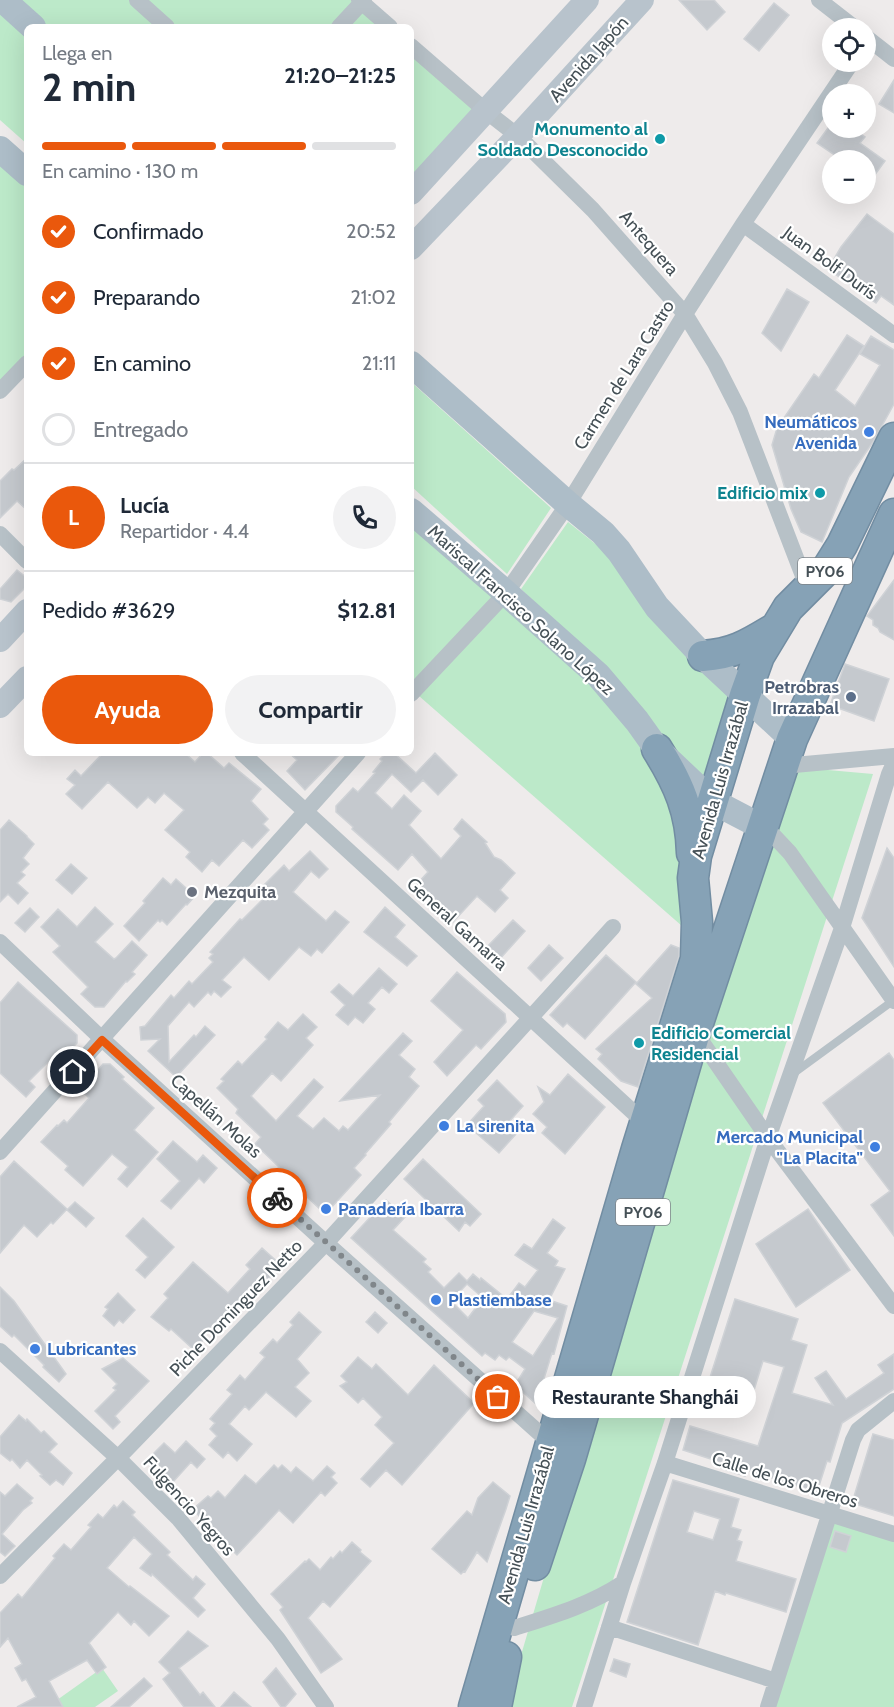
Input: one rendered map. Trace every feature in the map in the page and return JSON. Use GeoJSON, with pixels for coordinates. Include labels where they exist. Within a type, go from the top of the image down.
{"type":"FeatureCollection","features":[{"type":"Feature","properties":{"kind":"highway","name":"Avenida Luis Irrazábal"},"geometry":{"type":"LineString","coordinates":[[496,1707],[503,1670],[645,1122],[696,959],[698,922],[693,878],[696,856],[745,695],[759,656],[774,629],[788,608],[827,569],[842,545],[894,438]]}},
{"type":"Feature","properties":{"kind":"highway","name":"Avenida Luis Irrazábal"},"geometry":{"type":"LineString","coordinates":[[474,1707],[560,1451],[787,753],[894,514]]}},
{"type":"Feature","properties":{"kind":"highway"},"geometry":{"type":"LineString","coordinates":[[703,656],[729,653],[750,644],[774,629]]}},
{"type":"Feature","properties":{"kind":"highway"},"geometry":{"type":"LineString","coordinates":[[657,750],[673,774],[683,796],[689,822],[693,878]]}},
{"type":"Feature","properties":{"kind":"main road"},"geometry":{"type":"LineString","coordinates":[[3,0],[30,24]]}},
{"type":"Feature","properties":{"kind":"main road"},"geometry":{"type":"LineString","coordinates":[[414,190],[587,0]]}},
{"type":"Feature","properties":{"kind":"main road","name":"Avenida Japón"},"geometry":{"type":"LineString","coordinates":[[414,245],[518,136],[642,0]]}},
{"type":"Feature","properties":{"kind":"main road"},"geometry":{"type":"LineString","coordinates":[[0,149],[24,170]]}},
{"type":"Feature","properties":{"kind":"main road"},"geometry":{"type":"LineString","coordinates":[[414,367],[567,504],[603,533],[619,551],[657,607],[703,656],[745,695],[787,753]]}},
{"type":"Feature","properties":{"kind":"main road","name":"Mariscal Francisco Solano López"},"geometry":{"type":"LineString","coordinates":[[414,515],[598,675],[637,721],[657,750],[712,801],[762,827]]}},
{"type":"Feature","properties":{"kind":"main road"},"geometry":{"type":"LineString","coordinates":[[0,640],[24,614]]}},
{"type":"Feature","properties":{"kind":"main road"},"geometry":{"type":"LineString","coordinates":[[0,706],[24,681]]}},
{"type":"Feature","properties":{"kind":"street"},"geometry":{"type":"LineString","coordinates":[[137,0],[164,24]]}},
{"type":"Feature","properties":{"kind":"street"},"geometry":{"type":"LineString","coordinates":[[819,0],[842,18]]}},
{"type":"Feature","properties":{"kind":"street"},"geometry":{"type":"LineString","coordinates":[[342,24],[362,1],[387,24]]}},
{"type":"Feature","properties":{"kind":"street"},"geometry":{"type":"LineString","coordinates":[[876,45],[894,59]]}},
{"type":"Feature","properties":{"kind":"street","name":"Antequera"},"geometry":{"type":"LineString","coordinates":[[414,49],[518,136],[593,210],[685,314],[715,363],[740,412],[808,589]]}},
{"type":"Feature","properties":{"kind":"street","name":"Carmen de Lara Castro"},"geometry":{"type":"LineString","coordinates":[[414,691],[506,593],[567,504],[743,224],[845,72]]}},
{"type":"Feature","properties":{"kind":"street","name":"Juan Bolf Durís"},"geometry":{"type":"LineString","coordinates":[[743,224],[894,335]]}},
{"type":"Feature","properties":{"kind":"street"},"geometry":{"type":"LineString","coordinates":[[0,391],[24,366]]}},
{"type":"Feature","properties":{"kind":"street"},"geometry":{"type":"LineString","coordinates":[[0,534],[24,558]]}},
{"type":"Feature","properties":{"kind":"street"},"geometry":{"type":"LineString","coordinates":[[787,753],[894,756]]}},
{"type":"Feature","properties":{"kind":"street","name":"General Gamarra"},"geometry":{"type":"LineString","coordinates":[[245,756],[645,1122]]}},
{"type":"Feature","properties":{"kind":"street"},"geometry":{"type":"LineString","coordinates":[[0,1152],[355,756]]}},
{"type":"Feature","properties":{"kind":"street"},"geometry":{"type":"LineString","coordinates":[[584,1707],[623,1582],[665,1463],[788,1077],[842,927],[894,763]]}},
{"type":"Feature","properties":{"kind":"street"},"geometry":{"type":"LineString","coordinates":[[762,827],[783,844],[894,1000]]}},
{"type":"Feature","properties":{"kind":"street","name":"Piche Dominguez Netto"},"geometry":{"type":"LineString","coordinates":[[0,1576],[326,1243],[614,927]]}},
{"type":"Feature","properties":{"kind":"street","name":"Capellán Molas"},"geometry":{"type":"LineString","coordinates":[[0,942],[102,1040],[560,1451]]}},
{"type":"Feature","properties":{"kind":"street"},"geometry":{"type":"LineString","coordinates":[[695,1032],[768,1138],[894,1306]]}},
{"type":"Feature","properties":{"kind":"street","name":"Fulgencio Yegros"},"geometry":{"type":"LineString","coordinates":[[0,1351],[118,1458],[178,1518],[278,1639],[326,1707]]}},
{"type":"Feature","properties":{"kind":"street"},"geometry":{"type":"LineString","coordinates":[[768,1707],[852,1440],[858,1430],[894,1401]]}},
{"type":"Feature","properties":{"kind":"street","name":"Calle de los Obreros"},"geometry":{"type":"LineString","coordinates":[[665,1463],[894,1534]]}},
{"type":"Feature","properties":{"kind":"street"},"geometry":{"type":"LineString","coordinates":[[514,1628],[576,1608],[609,1592],[623,1582]]}},
{"type":"Feature","properties":{"kind":"street"},"geometry":{"type":"LineString","coordinates":[[609,1628],[776,1681]]}},
{"type":"Feature","properties":{"kind":"lane"},"geometry":{"type":"LineString","coordinates":[[788,1077],[894,1000]]}},
{"type":"Feature","properties":{"kind":"green space"},"geometry":{"type":"Polygon","coordinates":[[[3,0],[359,0],[387,24],[30,24],[3,0]]]}},
{"type":"Feature","properties":{"kind":"green space"},"geometry":{"type":"Polygon","coordinates":[[[0,14],[24,35],[24,141],[0,120],[0,14]]]}},
{"type":"Feature","properties":{"kind":"green space"},"geometry":{"type":"Polygon","coordinates":[[[414,49],[487,112],[414,190],[414,49]]]}},
{"type":"Feature","properties":{"kind":"green space"},"geometry":{"type":"Polygon","coordinates":[[[0,149],[24,170],[24,366],[0,391],[0,149]]]}},
{"type":"Feature","properties":{"kind":"green space"},"geometry":{"type":"Polygon","coordinates":[[[414,385],[551,508],[507,574],[414,489],[414,385]]]}},
{"type":"Feature","properties":{"kind":"green space"},"geometry":{"type":"Polygon","coordinates":[[[414,514],[506,593],[673,774],[698,940],[414,692],[414,514]]]}},
{"type":"Feature","properties":{"kind":"green space"},"geometry":{"type":"Polygon","coordinates":[[[568,522],[603,550],[734,700],[708,783],[664,743],[607,670],[521,589],[568,522]]]}},
{"type":"Feature","properties":{"kind":"green space"},"geometry":{"type":"Polygon","coordinates":[[[783,766],[873,774],[572,1707],[510,1707],[519,1662],[783,766]]]}},
{"type":"Feature","properties":{"kind":"green space"},"geometry":{"type":"Polygon","coordinates":[[[827,1519],[894,1538],[894,1707],[765,1707],[827,1519]]]}},
{"type":"Feature","properties":{"kind":"green space"},"geometry":{"type":"Polygon","coordinates":[[[102,1668],[118,1691],[95,1707],[52,1707],[50,1705],[102,1668]]]}},
{"type":"Feature","properties":{"kind":"building"},"geometry":{"type":"Polygon","coordinates":[[[679,0],[714,0],[725,12],[707,30],[679,0]]]}},
{"type":"Feature","properties":{"kind":"building"},"geometry":{"type":"Polygon","coordinates":[[[774,3],[789,15],[759,51],[744,39],[774,3]]]}},
{"type":"Feature","properties":{"kind":"building"},"geometry":{"type":"Polygon","coordinates":[[[894,80],[894,113],[879,104],[894,80]]]}},
{"type":"Feature","properties":{"kind":"building"},"geometry":{"type":"Polygon","coordinates":[[[822,136],[822,138],[864,138],[860,143],[870,150],[827,150],[817,143],[822,136]]]}},
{"type":"Feature","properties":{"kind":"building"},"geometry":{"type":"Polygon","coordinates":[[[876,155],[885,161],[876,173],[876,155]]]}},
{"type":"Feature","properties":{"kind":"building"},"geometry":{"type":"Polygon","coordinates":[[[867,214],[894,234],[894,305],[881,296],[876,303],[828,269],[841,247],[867,214]]]}},
{"type":"Feature","properties":{"kind":"building"},"geometry":{"type":"Polygon","coordinates":[[[787,289],[809,302],[781,351],[762,333],[787,289]]]}},
{"type":"Feature","properties":{"kind":"building"},"geometry":{"type":"Polygon","coordinates":[[[847,335],[864,346],[835,390],[855,406],[880,365],[860,354],[871,336],[894,350],[894,404],[873,442],[849,477],[822,542],[801,532],[791,509],[772,445],[777,428],[814,374],[819,378],[847,335]]]}},
{"type":"Feature","properties":{"kind":"building"},"geometry":{"type":"Polygon","coordinates":[[[24,461],[24,507],[17,501],[0,518],[0,481],[12,469],[14,470],[24,461]]]}},
{"type":"Feature","properties":{"kind":"building"},"geometry":{"type":"Polygon","coordinates":[[[17,570],[24,576],[24,589],[11,602],[0,599],[0,589],[17,570]]]}},
{"type":"Feature","properties":{"kind":"building"},"geometry":{"type":"Polygon","coordinates":[[[894,580],[894,640],[880,632],[873,625],[873,620],[867,616],[894,580]]]}},
{"type":"Feature","properties":{"kind":"building"},"geometry":{"type":"Polygon","coordinates":[[[845,664],[889,679],[874,721],[830,705],[845,664]]]}},
{"type":"Feature","properties":{"kind":"building"},"geometry":{"type":"Polygon","coordinates":[[[435,753],[457,775],[438,795],[423,780],[411,792],[392,774],[375,793],[392,809],[404,795],[421,811],[409,825],[441,859],[461,836],[454,829],[462,819],[487,842],[485,843],[494,857],[501,860],[515,873],[500,890],[508,898],[495,912],[477,896],[453,922],[445,915],[442,918],[434,902],[416,885],[428,872],[412,854],[398,870],[336,812],[336,806],[353,788],[358,792],[375,773],[373,772],[382,761],[380,759],[383,756],[397,756],[416,773],[435,753]]]}},
{"type":"Feature","properties":{"kind":"building"},"geometry":{"type":"Polygon","coordinates":[[[100,756],[188,756],[195,762],[200,756],[210,756],[224,768],[229,763],[261,789],[251,801],[268,819],[263,824],[269,830],[252,848],[243,840],[219,866],[212,860],[202,872],[186,857],[190,852],[165,830],[184,810],[164,793],[155,803],[148,797],[137,808],[108,782],[82,809],[66,794],[75,785],[67,779],[75,770],[81,776],[100,756]]]}},
{"type":"Feature","properties":{"kind":"building"},"geometry":{"type":"Polygon","coordinates":[[[292,756],[338,756],[305,790],[287,771],[297,760],[292,756]]]}},
{"type":"Feature","properties":{"kind":"building"},"geometry":{"type":"Polygon","coordinates":[[[9,820],[34,844],[23,858],[29,864],[21,872],[25,875],[17,883],[28,893],[18,904],[8,894],[0,902],[0,830],[9,820]]]}},
{"type":"Feature","properties":{"kind":"building"},"geometry":{"type":"Polygon","coordinates":[[[887,848],[894,858],[894,967],[862,918],[887,848]]]}},
{"type":"Feature","properties":{"kind":"building"},"geometry":{"type":"Polygon","coordinates":[[[310,851],[328,869],[319,878],[311,871],[293,892],[326,921],[335,911],[349,922],[322,953],[317,949],[311,956],[299,947],[269,980],[244,957],[222,980],[231,987],[221,997],[214,991],[211,995],[208,992],[194,1007],[189,1002],[168,1026],[169,1062],[205,1026],[215,1035],[176,1077],[148,1051],[160,1039],[141,1040],[140,1027],[145,1026],[171,995],[174,998],[189,981],[192,984],[213,962],[209,958],[213,954],[210,952],[240,919],[242,920],[265,897],[258,891],[284,865],[289,871],[310,851]]]}},
{"type":"Feature","properties":{"kind":"building"},"geometry":{"type":"Polygon","coordinates":[[[71,864],[87,878],[72,894],[56,880],[71,864]]]}},
{"type":"Feature","properties":{"kind":"building"},"geometry":{"type":"Polygon","coordinates":[[[163,878],[171,885],[176,879],[195,896],[167,925],[162,920],[160,922],[158,920],[139,941],[124,926],[163,878]]]}},
{"type":"Feature","properties":{"kind":"building"},"geometry":{"type":"Polygon","coordinates":[[[95,907],[113,924],[95,942],[114,959],[132,941],[147,955],[132,972],[135,974],[104,1007],[95,1007],[81,994],[88,987],[53,952],[60,946],[41,927],[58,909],[77,927],[95,907]]]}},
{"type":"Feature","properties":{"kind":"building"},"geometry":{"type":"Polygon","coordinates":[[[385,907],[405,925],[395,937],[417,956],[407,966],[364,932],[385,907]]]}},
{"type":"Feature","properties":{"kind":"building"},"geometry":{"type":"Polygon","coordinates":[[[30,908],[39,917],[25,932],[15,923],[30,908]]]}},
{"type":"Feature","properties":{"kind":"building"},"geometry":{"type":"Polygon","coordinates":[[[513,920],[525,931],[498,961],[485,949],[513,920]]]}},
{"type":"Feature","properties":{"kind":"building"},"geometry":{"type":"Polygon","coordinates":[[[549,945],[563,958],[541,981],[528,968],[549,945]]]}},
{"type":"Feature","properties":{"kind":"building","name":"Edificio Comercial Residencial"},"geometry":{"type":"Polygon","coordinates":[[[671,945],[679,948],[679,956],[638,1087],[621,1081],[598,1059],[602,1054],[596,1049],[652,998],[636,984],[671,945]]]}},
{"type":"Feature","properties":{"kind":"building"},"geometry":{"type":"Polygon","coordinates":[[[606,955],[636,982],[585,1039],[567,1023],[563,1027],[550,1015],[606,955]]]}},
{"type":"Feature","properties":{"kind":"building"},"geometry":{"type":"Polygon","coordinates":[[[379,968],[397,984],[389,993],[382,987],[368,1003],[375,1009],[363,1023],[355,1017],[348,1025],[336,1015],[345,1005],[331,992],[339,984],[353,996],[379,968]]]}},
{"type":"Feature","properties":{"kind":"building"},"geometry":{"type":"Polygon","coordinates":[[[457,972],[505,1014],[506,1022],[481,1049],[476,1045],[447,1076],[434,1062],[463,1030],[431,1001],[457,972]]]}},
{"type":"Feature","properties":{"kind":"building"},"geometry":{"type":"Polygon","coordinates":[[[18,982],[77,1035],[77,1043],[57,1064],[51,1059],[29,1081],[35,1087],[26,1097],[0,1073],[0,1003],[18,982]]]}},
{"type":"Feature","properties":{"kind":"building"},"geometry":{"type":"Polygon","coordinates":[[[303,1014],[317,1027],[306,1038],[313,1045],[281,1081],[272,1073],[251,1096],[276,1121],[314,1079],[323,1087],[297,1116],[313,1129],[324,1118],[339,1131],[343,1126],[348,1130],[380,1095],[340,1101],[403,1033],[412,1041],[399,1055],[415,1069],[409,1077],[419,1086],[354,1168],[361,1175],[329,1210],[322,1211],[277,1169],[279,1167],[255,1144],[261,1137],[236,1113],[238,1109],[217,1088],[224,1081],[221,1079],[238,1061],[242,1065],[267,1039],[265,1037],[278,1022],[288,1030],[303,1014]]]}},
{"type":"Feature","properties":{"kind":"building","name":"Mercado Municipal \"La Placita\""},"geometry":{"type":"Polygon","coordinates":[[[889,1053],[894,1060],[894,1236],[871,1205],[890,1191],[823,1103],[889,1053]]]}},
{"type":"Feature","properties":{"kind":"building"},"geometry":{"type":"Polygon","coordinates":[[[103,1064],[110,1064],[124,1077],[122,1079],[154,1108],[134,1130],[158,1152],[127,1187],[118,1179],[128,1167],[112,1154],[83,1186],[65,1170],[68,1166],[41,1142],[57,1125],[64,1120],[67,1123],[89,1098],[81,1090],[103,1064]]]}},
{"type":"Feature","properties":{"kind":"building"},"geometry":{"type":"Polygon","coordinates":[[[568,1074],[605,1107],[565,1154],[542,1133],[547,1127],[533,1114],[544,1102],[538,1087],[550,1095],[568,1074]]]}},
{"type":"Feature","properties":{"kind":"building"},"geometry":{"type":"Polygon","coordinates":[[[497,1080],[523,1106],[506,1125],[516,1134],[499,1153],[467,1125],[484,1106],[478,1100],[497,1080]]]}},
{"type":"Feature","properties":{"kind":"building"},"geometry":{"type":"Polygon","coordinates":[[[173,1141],[197,1162],[203,1155],[217,1168],[204,1183],[199,1178],[171,1209],[161,1201],[180,1181],[157,1159],[173,1141]]]}},
{"type":"Feature","properties":{"kind":"building"},"geometry":{"type":"Polygon","coordinates":[[[423,1159],[481,1214],[470,1226],[465,1222],[459,1231],[404,1179],[423,1159]]]}},
{"type":"Feature","properties":{"kind":"building"},"geometry":{"type":"Polygon","coordinates":[[[14,1161],[67,1209],[37,1237],[24,1225],[0,1253],[0,1177],[14,1161]]]}},
{"type":"Feature","properties":{"kind":"building"},"geometry":{"type":"Polygon","coordinates":[[[386,1200],[405,1217],[393,1230],[426,1259],[423,1262],[431,1269],[428,1272],[444,1288],[459,1273],[467,1281],[473,1274],[507,1299],[519,1283],[525,1287],[538,1270],[515,1255],[524,1244],[532,1249],[553,1219],[565,1228],[547,1253],[558,1261],[555,1266],[565,1269],[549,1300],[567,1306],[554,1354],[552,1353],[536,1404],[515,1385],[525,1369],[509,1357],[506,1360],[499,1355],[495,1360],[485,1353],[482,1356],[351,1238],[386,1200]],[[467,1284],[451,1301],[468,1318],[483,1298],[467,1284]],[[534,1311],[512,1342],[533,1356],[558,1318],[534,1311]]]}},
{"type":"Feature","properties":{"kind":"building"},"geometry":{"type":"Polygon","coordinates":[[[75,1202],[94,1218],[86,1227],[67,1210],[75,1202]]]}},
{"type":"Feature","properties":{"kind":"building"},"geometry":{"type":"Polygon","coordinates":[[[808,1209],[850,1270],[796,1307],[756,1244],[808,1209]]]}},
{"type":"Feature","properties":{"kind":"building"},"geometry":{"type":"Polygon","coordinates":[[[143,1218],[174,1247],[145,1278],[136,1270],[148,1257],[126,1236],[143,1218]]]}},
{"type":"Feature","properties":{"kind":"building"},"geometry":{"type":"Polygon","coordinates":[[[262,1248],[281,1265],[228,1322],[221,1317],[203,1336],[205,1338],[194,1350],[171,1329],[169,1331],[151,1317],[168,1298],[164,1294],[193,1262],[228,1293],[250,1269],[246,1265],[262,1248]]]}},
{"type":"Feature","properties":{"kind":"building"},"geometry":{"type":"Polygon","coordinates":[[[0,1287],[14,1301],[66,1374],[59,1382],[14,1335],[12,1337],[0,1326],[0,1287]]]}},
{"type":"Feature","properties":{"kind":"building"},"geometry":{"type":"Polygon","coordinates":[[[118,1293],[135,1310],[123,1323],[119,1320],[114,1326],[103,1316],[108,1309],[105,1307],[118,1293]]]}},
{"type":"Feature","properties":{"kind":"building"},"geometry":{"type":"Polygon","coordinates":[[[735,1299],[798,1319],[791,1340],[807,1345],[792,1393],[833,1405],[815,1378],[826,1371],[846,1399],[884,1373],[878,1365],[894,1354],[894,1389],[842,1423],[830,1462],[827,1461],[817,1492],[747,1470],[745,1476],[721,1468],[723,1463],[683,1450],[690,1426],[758,1446],[784,1367],[763,1361],[750,1403],[706,1390],[735,1299]]]}},
{"type":"Feature","properties":{"kind":"building"},"geometry":{"type":"Polygon","coordinates":[[[299,1312],[321,1332],[297,1359],[309,1373],[295,1387],[311,1401],[296,1417],[266,1392],[249,1410],[245,1406],[229,1424],[252,1444],[237,1461],[228,1452],[223,1458],[209,1445],[217,1436],[210,1429],[215,1423],[210,1419],[232,1394],[227,1390],[240,1375],[245,1380],[265,1357],[260,1353],[273,1339],[277,1343],[293,1325],[290,1322],[299,1312]]]}},
{"type":"Feature","properties":{"kind":"building"},"geometry":{"type":"Polygon","coordinates":[[[375,1312],[387,1323],[378,1333],[366,1322],[375,1312]]]}},
{"type":"Feature","properties":{"kind":"building"},"geometry":{"type":"Polygon","coordinates":[[[358,1357],[372,1369],[376,1364],[408,1395],[434,1365],[474,1403],[402,1485],[386,1470],[370,1487],[361,1479],[394,1443],[375,1425],[382,1417],[363,1398],[358,1403],[340,1386],[347,1382],[341,1376],[358,1357]]]}},
{"type":"Feature","properties":{"kind":"building"},"geometry":{"type":"Polygon","coordinates":[[[123,1358],[149,1381],[115,1416],[120,1422],[113,1429],[95,1411],[116,1390],[113,1388],[117,1384],[102,1369],[123,1358]]]}},
{"type":"Feature","properties":{"kind":"building"},"geometry":{"type":"Polygon","coordinates":[[[19,1415],[26,1421],[27,1419],[41,1433],[44,1431],[57,1444],[49,1452],[72,1473],[63,1485],[56,1480],[50,1485],[27,1460],[20,1468],[12,1459],[10,1461],[0,1453],[0,1437],[19,1415]]]}},
{"type":"Feature","properties":{"kind":"building"},"geometry":{"type":"Polygon","coordinates":[[[873,1434],[894,1440],[894,1516],[852,1503],[873,1434]]]}},
{"type":"Feature","properties":{"kind":"building"},"geometry":{"type":"Polygon","coordinates":[[[186,1441],[205,1459],[197,1468],[191,1462],[173,1482],[166,1476],[163,1479],[150,1466],[149,1458],[164,1443],[175,1453],[186,1441]]]}},
{"type":"Feature","properties":{"kind":"building"},"geometry":{"type":"Polygon","coordinates":[[[274,1465],[278,1469],[282,1465],[291,1473],[296,1467],[313,1481],[327,1466],[335,1473],[331,1477],[337,1483],[325,1496],[321,1492],[293,1523],[279,1510],[237,1555],[193,1509],[218,1491],[225,1498],[245,1475],[256,1484],[274,1465]]]}},
{"type":"Feature","properties":{"kind":"building"},"geometry":{"type":"Polygon","coordinates":[[[673,1480],[739,1499],[731,1527],[741,1530],[737,1540],[742,1542],[736,1561],[796,1579],[786,1612],[715,1591],[698,1645],[627,1622],[673,1480]],[[694,1511],[687,1532],[713,1540],[720,1519],[694,1511]]]}},
{"type":"Feature","properties":{"kind":"building"},"geometry":{"type":"Polygon","coordinates":[[[493,1482],[510,1496],[506,1509],[487,1562],[477,1552],[465,1572],[461,1574],[432,1549],[467,1511],[472,1515],[478,1498],[493,1482]]]}},
{"type":"Feature","properties":{"kind":"building"},"geometry":{"type":"Polygon","coordinates":[[[17,1484],[33,1498],[30,1501],[32,1503],[2,1534],[15,1546],[5,1556],[0,1552],[0,1492],[5,1496],[17,1484]]]}},
{"type":"Feature","properties":{"kind":"building"},"geometry":{"type":"Polygon","coordinates":[[[123,1501],[135,1512],[132,1515],[170,1552],[167,1555],[193,1580],[196,1576],[205,1584],[193,1598],[205,1610],[198,1617],[152,1574],[151,1576],[140,1568],[152,1554],[134,1537],[107,1568],[169,1616],[149,1636],[134,1621],[131,1625],[118,1612],[89,1643],[106,1667],[97,1674],[87,1660],[49,1681],[63,1707],[17,1707],[36,1697],[26,1679],[22,1681],[15,1668],[22,1664],[8,1638],[0,1647],[0,1613],[18,1594],[22,1598],[64,1544],[71,1550],[91,1527],[88,1525],[98,1514],[103,1518],[114,1505],[117,1508],[123,1501]]]}},
{"type":"Feature","properties":{"kind":"building"},"geometry":{"type":"Polygon","coordinates":[[[835,1531],[851,1536],[846,1552],[830,1547],[835,1531]]]}},
{"type":"Feature","properties":{"kind":"building"},"geometry":{"type":"Polygon","coordinates":[[[352,1542],[371,1561],[330,1607],[323,1601],[308,1618],[342,1659],[321,1673],[280,1610],[283,1607],[271,1594],[305,1561],[309,1559],[320,1570],[331,1557],[333,1559],[340,1551],[342,1553],[352,1542]]]}},
{"type":"Feature","properties":{"kind":"building"},"geometry":{"type":"Polygon","coordinates":[[[188,1631],[208,1646],[179,1668],[200,1695],[203,1692],[215,1707],[184,1707],[163,1679],[170,1673],[159,1662],[188,1631]]]}},
{"type":"Feature","properties":{"kind":"building"},"geometry":{"type":"Polygon","coordinates":[[[614,1659],[630,1664],[626,1677],[610,1671],[614,1659]]]}},
{"type":"Feature","properties":{"kind":"building"},"geometry":{"type":"Polygon","coordinates":[[[276,1668],[296,1694],[285,1707],[281,1707],[263,1682],[276,1668]]]}},
{"type":"Feature","properties":{"kind":"building"},"geometry":{"type":"Polygon","coordinates":[[[144,1678],[152,1686],[129,1707],[111,1707],[144,1678]]]}},
{"type":"Feature","properties":{"kind":"building"},"geometry":{"type":"Polygon","coordinates":[[[234,1692],[251,1707],[221,1707],[234,1692]]]}},
{"type":"Feature","properties":{"kind":"way so far"},"geometry":{"type":"LineString","coordinates":[[277,1198],[498,1397]]}},
{"type":"Feature","properties":{"kind":"place","name":"Monumento al Soldado Desconocido"},"geometry":{"type":"Point","coordinates":[660,139]}},
{"type":"Feature","properties":{"kind":"place","name":"Neumáticos Avenida"},"geometry":{"type":"Point","coordinates":[869,432]}},
{"type":"Feature","properties":{"kind":"place","name":"Edificio mix"},"geometry":{"type":"Point","coordinates":[820,493]}},
{"type":"Feature","properties":{"kind":"place","name":"Petrobras Irrazabal"},"geometry":{"type":"Point","coordinates":[851,697]}},
{"type":"Feature","properties":{"kind":"place","name":"Mezquita"},"geometry":{"type":"Point","coordinates":[192,892]}},
{"type":"Feature","properties":{"kind":"place","name":"Edificio Comercial Residencial"},"geometry":{"type":"Point","coordinates":[639,1043]}},
{"type":"Feature","properties":{"kind":"place","name":"La sirenita"},"geometry":{"type":"Point","coordinates":[444,1126]}},
{"type":"Feature","properties":{"kind":"place","name":"Mercado Municipal \"La Placita\""},"geometry":{"type":"Point","coordinates":[875,1147]}},
{"type":"Feature","properties":{"kind":"place","name":"Panadería Ibarra"},"geometry":{"type":"Point","coordinates":[326,1209]}},
{"type":"Feature","properties":{"kind":"place","name":"Plastiembase"},"geometry":{"type":"Point","coordinates":[436,1300]}},
{"type":"Feature","properties":{"kind":"place","name":"Lubricantes"},"geometry":{"type":"Point","coordinates":[35,1349]}},
{"type":"Feature","properties":{"kind":"place","name":"Restaurante Shanghái"},"geometry":{"type":"Point","coordinates":[498,1397]}},
{"type":"Feature","properties":{"kind":"route"},"geometry":{"type":"LineString","coordinates":[[73,1072],[102,1040],[277,1198]]}}]}
